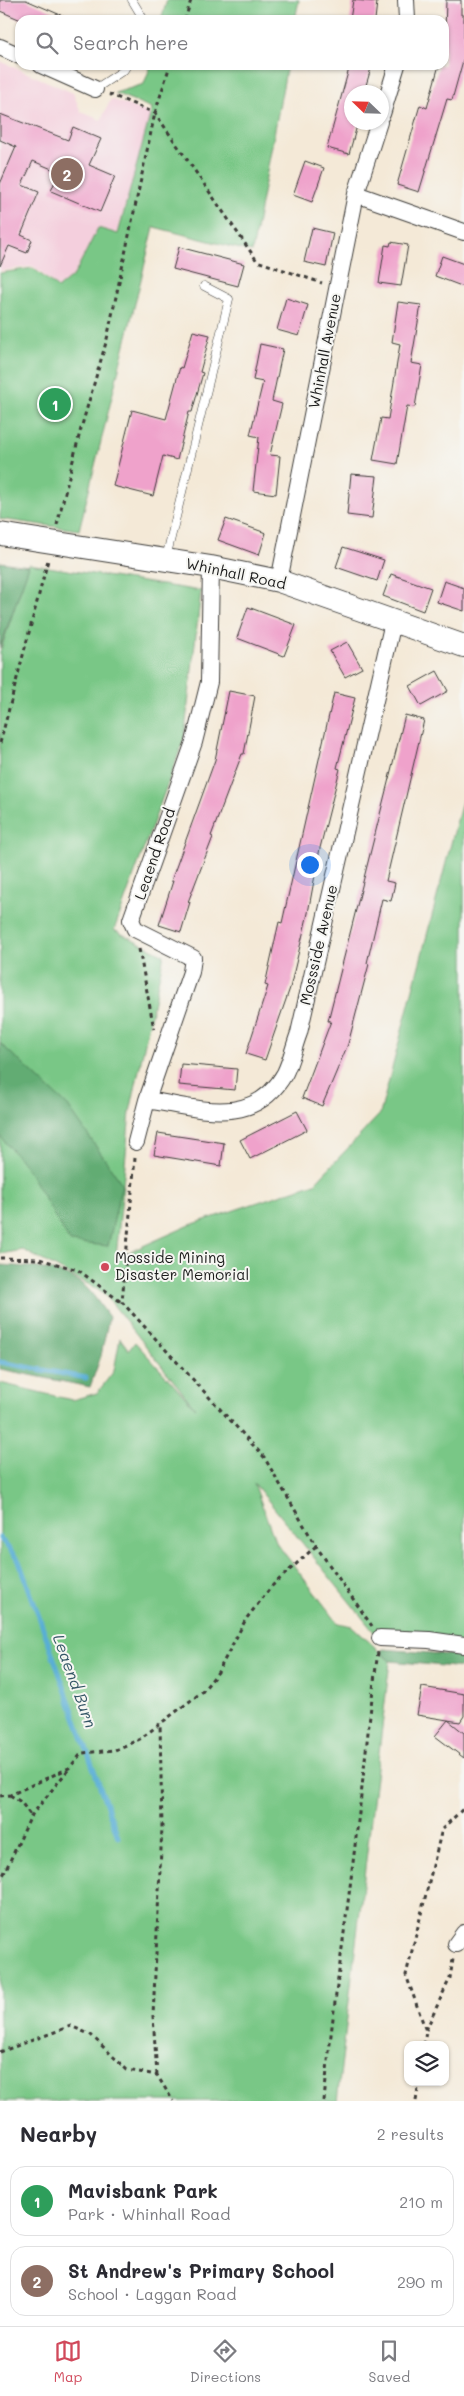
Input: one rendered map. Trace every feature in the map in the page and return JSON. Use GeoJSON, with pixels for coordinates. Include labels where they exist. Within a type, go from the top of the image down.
{"type":"FeatureCollection","features":[{"type":"Feature","properties":{"kind":"street"},"geometry":{"type":"LineString","coordinates":[[406,0],[407,15]]}},
{"type":"Feature","properties":{"kind":"street"},"geometry":{"type":"LineString","coordinates":[[0,47],[15,54]]}},
{"type":"Feature","properties":{"kind":"street"},"geometry":{"type":"LineString","coordinates":[[53,70],[95,89]]}},
{"type":"Feature","properties":{"kind":"street"},"geometry":{"type":"LineString","coordinates":[[389,91],[395,70]]}},
{"type":"Feature","properties":{"kind":"street","name":"Whinhall Avenue"},"geometry":{"type":"LineString","coordinates":[[279,581],[356,194],[376,130]]}},
{"type":"Feature","properties":{"kind":"street"},"geometry":{"type":"LineString","coordinates":[[356,194],[464,232]]}},
{"type":"Feature","properties":{"kind":"street","name":"Whinhall Road"},"geometry":{"type":"LineString","coordinates":[[0,534],[211,567],[279,581],[464,646]]}},
{"type":"Feature","properties":{"kind":"street","name":"Leaend Road"},"geometry":{"type":"LineString","coordinates":[[134,929],[131,920],[194,742],[209,682],[211,567]]}},
{"type":"Feature","properties":{"kind":"street","name":"Mossside Avenue"},"geometry":{"type":"LineString","coordinates":[[147,1100],[221,1112],[239,1109],[256,1104],[273,1091],[285,1072],[299,1033],[393,622]]}},
{"type":"Feature","properties":{"kind":"street"},"geometry":{"type":"LineString","coordinates":[[134,929],[194,958],[192,972],[147,1100],[136,1142]]}},
{"type":"Feature","properties":{"kind":"street"},"geometry":{"type":"LineString","coordinates":[[380,1638],[430,1640],[464,1645]]}},
{"type":"Feature","properties":{"kind":"lane"},"geometry":{"type":"LineString","coordinates":[[132,0],[141,15]]}},
{"type":"Feature","properties":{"kind":"lane"},"geometry":{"type":"LineString","coordinates":[[95,89],[124,70]]}},
{"type":"Feature","properties":{"kind":"lane"},"geometry":{"type":"LineString","coordinates":[[166,560],[229,299],[204,286]]}},
{"type":"Feature","properties":{"kind":"path"},"geometry":{"type":"LineString","coordinates":[[186,15],[191,0]]}},
{"type":"Feature","properties":{"kind":"path"},"geometry":{"type":"LineString","coordinates":[[0,743],[80,432],[107,339],[155,113],[168,70]]}},
{"type":"Feature","properties":{"kind":"path"},"geometry":{"type":"LineString","coordinates":[[95,89],[155,113],[257,261],[337,288]]}},
{"type":"Feature","properties":{"kind":"path"},"geometry":{"type":"LineString","coordinates":[[134,929],[161,1059]]}},
{"type":"Feature","properties":{"kind":"path"},"geometry":{"type":"LineString","coordinates":[[122,1302],[136,1142]]}},
{"type":"Feature","properties":{"kind":"path"},"geometry":{"type":"LineString","coordinates":[[0,1258],[39,1260],[78,1270],[122,1302],[264,1456],[316,1546],[380,1638],[330,2038],[324,2101]]}},
{"type":"Feature","properties":{"kind":"path"},"geometry":{"type":"LineString","coordinates":[[0,1882],[30,1816],[82,1753],[93,1750],[115,1750],[140,1739],[202,1692],[218,1672],[246,1619],[272,1586],[316,1546]]}},
{"type":"Feature","properties":{"kind":"path"},"geometry":{"type":"LineString","coordinates":[[160,1723],[162,1828],[153,2016],[157,2076],[173,2101]]}},
{"type":"Feature","properties":{"kind":"path"},"geometry":{"type":"LineString","coordinates":[[0,1796],[10,1796],[69,1768]]}},
{"type":"Feature","properties":{"kind":"path"},"geometry":{"type":"LineString","coordinates":[[10,1796],[21,1802],[30,1816]]}},
{"type":"Feature","properties":{"kind":"path"},"geometry":{"type":"LineString","coordinates":[[426,2031],[406,1975],[442,1829],[464,1808]]}},
{"type":"Feature","properties":{"kind":"path"},"geometry":{"type":"LineString","coordinates":[[425,2041],[426,2031],[450,1978],[460,1938]]}},
{"type":"Feature","properties":{"kind":"path"},"geometry":{"type":"LineString","coordinates":[[0,2052],[71,2026],[91,2035],[127,2070],[157,2076]]}},
{"type":"Feature","properties":{"kind":"path"},"geometry":{"type":"LineString","coordinates":[[416,2101],[418,2086]]}},
{"type":"Feature","properties":{"kind":"shaded area"},"geometry":{"type":"Polygon","coordinates":[[[0,61],[15,68],[15,70],[21,70],[73,93],[81,112],[101,120],[111,99],[151,114],[117,233],[98,227],[73,275],[58,287],[33,266],[0,271],[0,61]]]}},
{"type":"Feature","properties":{"kind":"green space"},"geometry":{"type":"Polygon","coordinates":[[[167,0],[299,0],[296,15],[162,15],[167,0]]]}},
{"type":"Feature","properties":{"kind":"green space"},"geometry":{"type":"Polygon","coordinates":[[[149,70],[286,70],[252,252],[154,227],[79,530],[0,519],[0,273],[33,268],[58,288],[74,275],[98,228],[118,234],[152,108],[115,93],[144,84],[149,70]]]}},
{"type":"Feature","properties":{"kind":"green space"},"geometry":{"type":"Polygon","coordinates":[[[0,562],[29,566],[0,648],[0,562]]]}},
{"type":"Feature","properties":{"kind":"green space"},"geometry":{"type":"Polygon","coordinates":[[[29,564],[201,591],[184,739],[114,930],[164,955],[130,1112],[116,1258],[190,1225],[315,1183],[380,1114],[464,794],[464,1643],[377,1636],[254,1483],[275,1541],[338,1623],[352,1626],[390,1661],[337,2101],[0,2101],[0,1383],[72,1400],[97,1393],[114,1371],[120,1338],[129,1350],[135,1342],[195,1408],[103,1292],[23,1250],[0,1254],[0,652],[29,564]]]}},
{"type":"Feature","properties":{"kind":"green space"},"geometry":{"type":"Polygon","coordinates":[[[0,1043],[68,1106],[122,1184],[108,1246],[70,1242],[26,1167],[0,1136],[0,1043]]]}},
{"type":"Feature","properties":{"kind":"green space"},"geometry":{"type":"Polygon","coordinates":[[[0,1265],[58,1272],[79,1282],[96,1299],[109,1317],[101,1356],[90,1387],[0,1369],[0,1265]]]}},
{"type":"Feature","properties":{"kind":"green space"},"geometry":{"type":"Polygon","coordinates":[[[384,1649],[464,1656],[464,1668],[390,1661],[380,1651],[384,1649]]]}},
{"type":"Feature","properties":{"kind":"building"},"geometry":{"type":"Polygon","coordinates":[[[0,0],[26,0],[60,15],[15,15],[15,17],[0,11],[0,0]]]}},
{"type":"Feature","properties":{"kind":"building"},"geometry":{"type":"Polygon","coordinates":[[[353,0],[377,2],[376,15],[351,15],[353,0]]]}},
{"type":"Feature","properties":{"kind":"building"},"geometry":{"type":"Polygon","coordinates":[[[446,0],[461,0],[461,15],[464,15],[464,57],[452,100],[447,99],[419,192],[397,185],[420,105],[427,108],[438,70],[449,70],[449,15],[446,15],[446,0]]]}},
{"type":"Feature","properties":{"kind":"building"},"geometry":{"type":"Polygon","coordinates":[[[349,70],[371,70],[366,85],[344,85],[349,70]]]}},
{"type":"Feature","properties":{"kind":"building"},"geometry":{"type":"Polygon","coordinates":[[[344,87],[344,130],[356,130],[349,154],[327,148],[344,87]]]}},
{"type":"Feature","properties":{"kind":"building"},"geometry":{"type":"Polygon","coordinates":[[[0,114],[68,140],[73,127],[101,139],[89,165],[115,176],[100,212],[51,191],[59,172],[33,161],[22,185],[39,192],[21,235],[32,240],[27,253],[9,246],[0,266],[0,184],[16,147],[0,140],[0,114]]]}},
{"type":"Feature","properties":{"kind":"building"},"geometry":{"type":"Polygon","coordinates":[[[305,161],[324,168],[312,202],[293,195],[305,161]]]}},
{"type":"Feature","properties":{"kind":"building"},"geometry":{"type":"Polygon","coordinates":[[[312,228],[333,233],[326,267],[304,262],[312,228]]]}},
{"type":"Feature","properties":{"kind":"building"},"geometry":{"type":"Polygon","coordinates":[[[391,242],[408,245],[401,286],[379,283],[385,245],[390,246],[391,242]]]}},
{"type":"Feature","properties":{"kind":"building"},"geometry":{"type":"Polygon","coordinates":[[[179,247],[244,264],[238,286],[173,269],[179,247]]]}},
{"type":"Feature","properties":{"kind":"building"},"geometry":{"type":"Polygon","coordinates":[[[442,256],[464,264],[464,287],[435,276],[442,256]]]}},
{"type":"Feature","properties":{"kind":"building"},"geometry":{"type":"Polygon","coordinates":[[[286,298],[308,305],[299,336],[277,330],[286,298]]]}},
{"type":"Feature","properties":{"kind":"building"},"geometry":{"type":"Polygon","coordinates":[[[398,302],[421,305],[411,363],[422,365],[415,407],[407,406],[397,464],[373,460],[381,418],[388,419],[400,344],[392,342],[398,302]]]}},
{"type":"Feature","properties":{"kind":"building"},"geometry":{"type":"Polygon","coordinates":[[[193,331],[210,335],[200,372],[203,373],[192,412],[189,412],[177,460],[163,456],[153,496],[113,486],[132,410],[166,419],[180,367],[182,368],[193,331]]]}},
{"type":"Feature","properties":{"kind":"building"},"geometry":{"type":"Polygon","coordinates":[[[260,344],[283,349],[272,401],[282,404],[270,455],[280,456],[276,494],[253,491],[259,437],[250,435],[263,382],[253,380],[260,344]]]}},
{"type":"Feature","properties":{"kind":"building"},"geometry":{"type":"Polygon","coordinates":[[[351,474],[377,476],[372,518],[347,515],[351,474]]]}},
{"type":"Feature","properties":{"kind":"building"},"geometry":{"type":"Polygon","coordinates":[[[226,519],[266,533],[259,555],[218,540],[226,519]]]}},
{"type":"Feature","properties":{"kind":"building"},"geometry":{"type":"Polygon","coordinates":[[[343,547],[384,560],[377,581],[336,567],[343,547]]]}},
{"type":"Feature","properties":{"kind":"building"},"geometry":{"type":"Polygon","coordinates":[[[391,574],[431,588],[423,611],[383,596],[391,574]]]}},
{"type":"Feature","properties":{"kind":"building"},"geometry":{"type":"Polygon","coordinates":[[[444,581],[464,588],[464,611],[437,602],[444,581]]]}},
{"type":"Feature","properties":{"kind":"building"},"geometry":{"type":"Polygon","coordinates":[[[248,607],[296,625],[284,656],[237,638],[248,607]]]}},
{"type":"Feature","properties":{"kind":"building"},"geometry":{"type":"Polygon","coordinates":[[[347,642],[362,668],[345,677],[330,651],[347,642]]]}},
{"type":"Feature","properties":{"kind":"building"},"geometry":{"type":"Polygon","coordinates":[[[437,671],[448,691],[421,706],[410,686],[437,671]]]}},
{"type":"Feature","properties":{"kind":"building"},"geometry":{"type":"Polygon","coordinates":[[[229,691],[255,696],[244,754],[242,754],[211,836],[213,837],[188,902],[190,902],[181,932],[159,925],[173,881],[171,881],[215,760],[229,691]]]}},
{"type":"Feature","properties":{"kind":"building"},"geometry":{"type":"Polygon","coordinates":[[[334,693],[355,698],[337,768],[340,769],[320,848],[308,913],[290,988],[265,1060],[246,1054],[268,986],[265,985],[279,922],[282,923],[334,693]]]}},
{"type":"Feature","properties":{"kind":"building"},"geometry":{"type":"Polygon","coordinates":[[[405,715],[424,720],[386,881],[395,883],[391,901],[382,899],[367,963],[369,964],[348,1044],[322,1106],[302,1098],[331,1021],[328,1021],[405,715]]]}},
{"type":"Feature","properties":{"kind":"building"},"geometry":{"type":"Polygon","coordinates":[[[181,1064],[237,1069],[235,1090],[179,1085],[181,1064]]]}},
{"type":"Feature","properties":{"kind":"building"},"geometry":{"type":"Polygon","coordinates":[[[297,1111],[307,1130],[250,1159],[240,1140],[297,1111]]]}},
{"type":"Feature","properties":{"kind":"building"},"geometry":{"type":"Polygon","coordinates":[[[158,1133],[224,1143],[221,1166],[154,1155],[158,1133]]]}},
{"type":"Feature","properties":{"kind":"building"},"geometry":{"type":"Polygon","coordinates":[[[422,1687],[464,1694],[464,1716],[460,1722],[417,1715],[422,1687]]]}},
{"type":"Feature","properties":{"kind":"building"},"geometry":{"type":"Polygon","coordinates":[[[448,1720],[464,1733],[464,1758],[435,1736],[448,1720]]]}},
{"type":"Feature","properties":{"kind":"waterway"},"geometry":{"type":"LineString","coordinates":[[0,1362],[86,1378]]}},
{"type":"Feature","properties":{"kind":"waterway","name":"Leaend Burn"},"geometry":{"type":"LineString","coordinates":[[0,1538],[19,1561],[118,1837]]}},
{"type":"Feature","properties":{"kind":"place","name":"St Andrew's Primary School"},"geometry":{"type":"Point","coordinates":[67,174]}},
{"type":"Feature","properties":{"kind":"place","name":"Mavisbank Park"},"geometry":{"type":"Point","coordinates":[55,404]}},
{"type":"Feature","properties":{"kind":"place","name":"Mosside Mining Disaster Memorial"},"geometry":{"type":"Point","coordinates":[105,1267]}}]}
